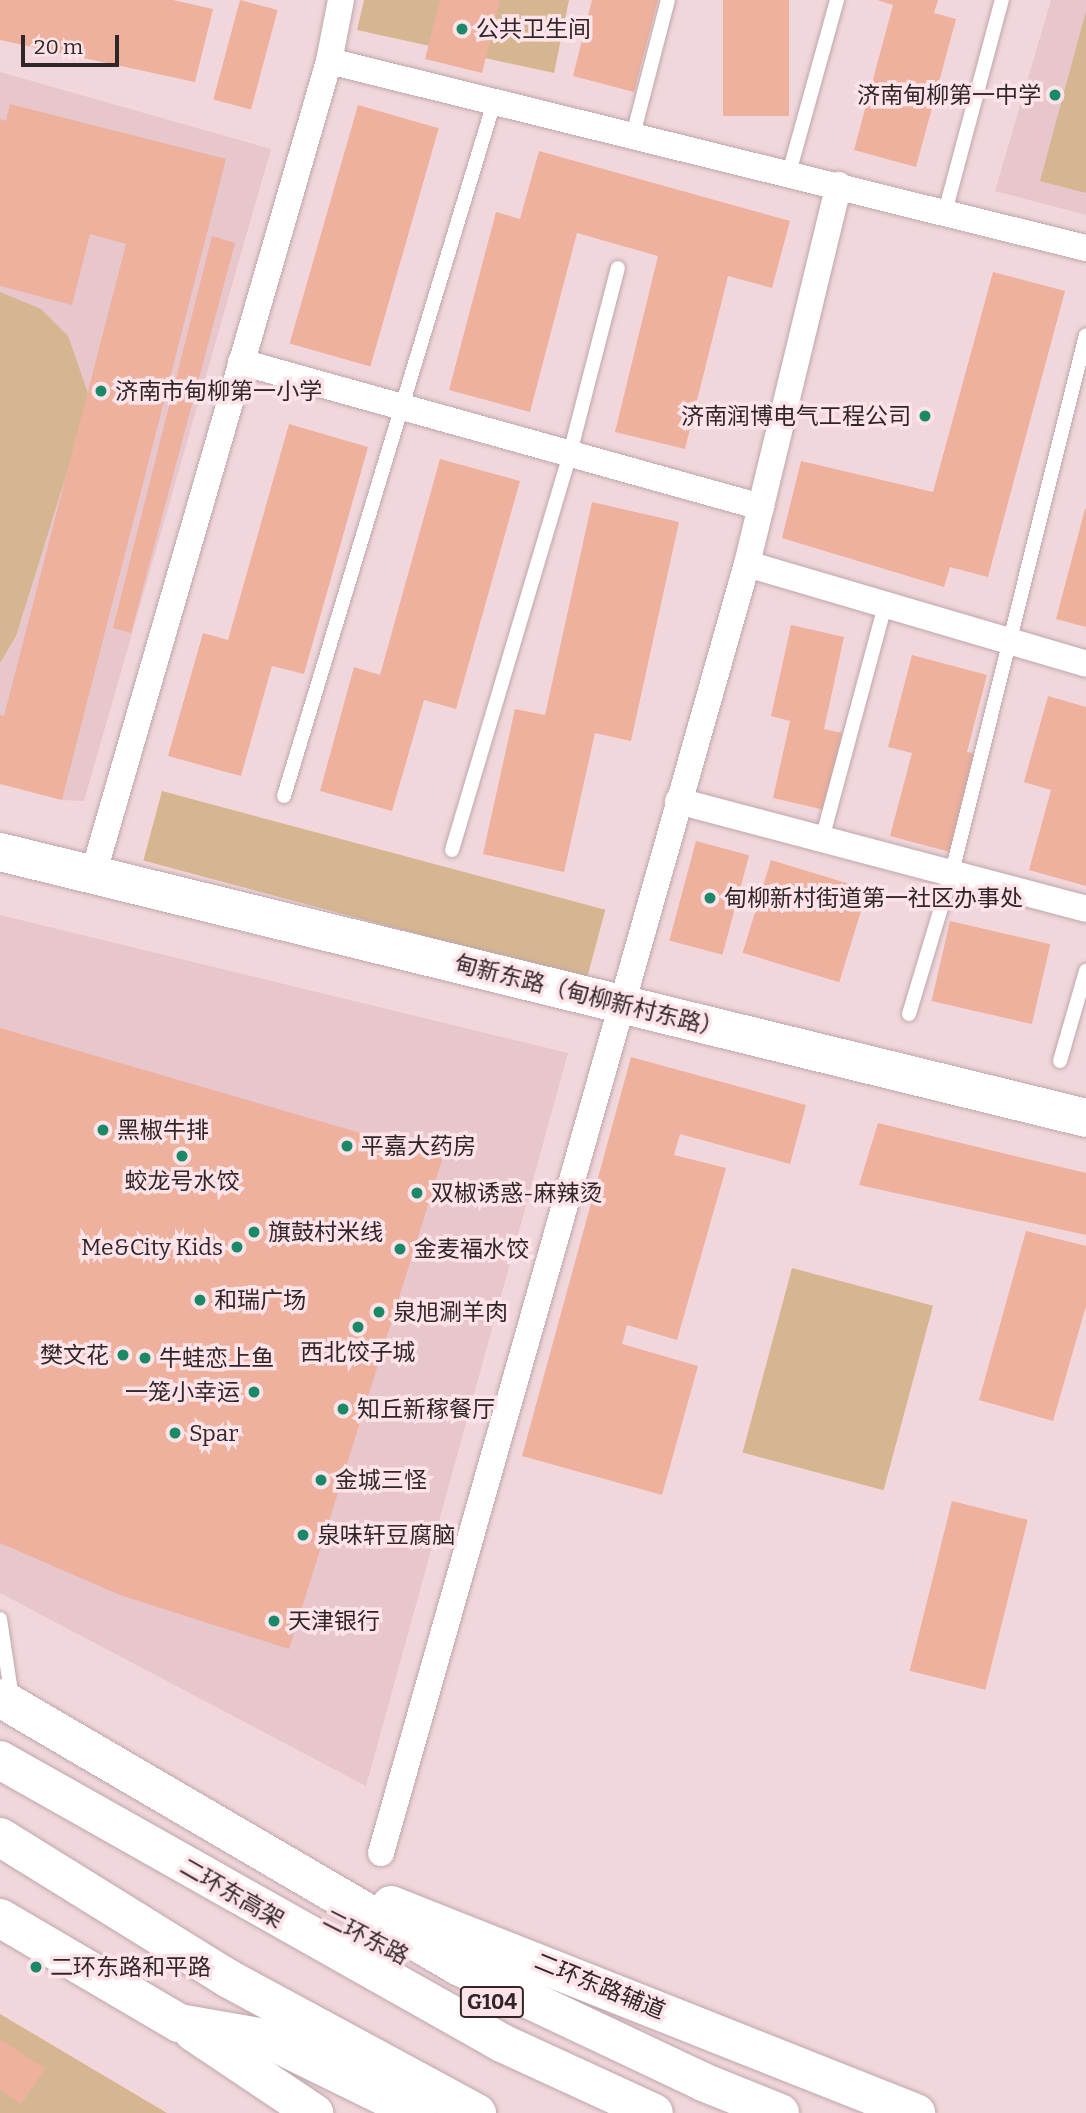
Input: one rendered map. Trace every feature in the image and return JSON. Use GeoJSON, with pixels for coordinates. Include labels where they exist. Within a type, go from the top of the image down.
{"type":"FeatureCollection","features":[{"type":"Feature","properties":{"kind":"main road","name":"甸新东路（甸柳新村东路）"},"geometry":{"type":"LineString","coordinates":[[0,852],[1086,1118]]}},
{"type":"Feature","properties":{"kind":"main road","name":"甸新东路（甸柳新村东路）"},"geometry":{"type":"LineString","coordinates":[[0,869],[52,882],[93,875]]}},
{"type":"Feature","properties":{"kind":"main road","name":"二环东路"},"geometry":{"type":"LineString","coordinates":[[6,1702],[282,1863],[314,1910],[557,2036],[724,2113]]}},
{"type":"Feature","properties":{"kind":"main road","name":"二环东高架"},"geometry":{"type":"LineString","coordinates":[[0,1760],[502,2043],[654,2113]]}},
{"type":"Feature","properties":{"kind":"main road"},"geometry":{"type":"LineString","coordinates":[[0,1837],[229,1979],[477,2113]]}},
{"type":"Feature","properties":{"kind":"main road"},"geometry":{"type":"LineString","coordinates":[[282,1863],[458,1965],[703,2082],[780,2113]]}},
{"type":"Feature","properties":{"kind":"main road","name":"二环东路辅道"},"geometry":{"type":"LineString","coordinates":[[282,1863],[916,2113]]}},
{"type":"Feature","properties":{"kind":"main road"},"geometry":{"type":"LineString","coordinates":[[0,1918],[179,2023],[314,2113]]}},
{"type":"Feature","properties":{"kind":"main road"},"geometry":{"type":"LineString","coordinates":[[179,2023],[370,2113]]}},
{"type":"Feature","properties":{"kind":"main road"},"geometry":{"type":"LineString","coordinates":[[179,2023],[265,2038],[418,2113]]}},
{"type":"Feature","properties":{"kind":"street"},"geometry":{"type":"LineString","coordinates":[[93,875],[329,61],[341,0]]}},
{"type":"Feature","properties":{"kind":"street"},"geometry":{"type":"LineString","coordinates":[[329,61],[1086,248]]}},
{"type":"Feature","properties":{"kind":"street"},"geometry":{"type":"LineString","coordinates":[[381,1853],[747,564],[839,185]]}},
{"type":"Feature","properties":{"kind":"street"},"geometry":{"type":"LineString","coordinates":[[241,362],[761,507]]}},
{"type":"Feature","properties":{"kind":"street"},"geometry":{"type":"LineString","coordinates":[[747,564],[1086,664]]}},
{"type":"Feature","properties":{"kind":"street"},"geometry":{"type":"LineString","coordinates":[[678,801],[1086,909]]}},
{"type":"Feature","properties":{"kind":"lane"},"geometry":{"type":"LineString","coordinates":[[633,135],[668,0]]}},
{"type":"Feature","properties":{"kind":"lane"},"geometry":{"type":"LineString","coordinates":[[789,173],[837,0]]}},
{"type":"Feature","properties":{"kind":"lane"},"geometry":{"type":"LineString","coordinates":[[945,212],[1002,0]]}},
{"type":"Feature","properties":{"kind":"lane"},"geometry":{"type":"LineString","coordinates":[[284,796],[404,408],[494,102]]}},
{"type":"Feature","properties":{"kind":"lane"},"geometry":{"type":"LineString","coordinates":[[452,850],[570,453],[618,268]]}},
{"type":"Feature","properties":{"kind":"lane"},"geometry":{"type":"LineString","coordinates":[[909,1014],[952,872],[1086,335]]}},
{"type":"Feature","properties":{"kind":"lane"},"geometry":{"type":"LineString","coordinates":[[822,839],[885,605]]}},
{"type":"Feature","properties":{"kind":"lane"},"geometry":{"type":"LineString","coordinates":[[1060,1060],[1086,971]]}},
{"type":"Feature","properties":{"kind":"lane"},"geometry":{"type":"LineString","coordinates":[[0,1619],[6,1702]]}},
{"type":"Feature","properties":{"kind":"shaded area"},"geometry":{"type":"Polygon","coordinates":[[[364,0],[569,0],[554,73],[357,30],[364,0]]]}},
{"type":"Feature","properties":{"kind":"shaded area","name":"济南甸柳第一中学"},"geometry":{"type":"Polygon","coordinates":[[[1051,0],[1086,0],[1086,215],[995,191],[1051,0]]]}},
{"type":"Feature","properties":{"kind":"shaded area"},"geometry":{"type":"Polygon","coordinates":[[[1086,11],[1086,193],[1040,181],[1086,11]]]}},
{"type":"Feature","properties":{"kind":"shaded area","name":"济南市甸柳第一小学"},"geometry":{"type":"Polygon","coordinates":[[[0,72],[271,149],[84,801],[62,800],[0,783],[0,72]]]}},
{"type":"Feature","properties":{"kind":"shaded area"},"geometry":{"type":"Polygon","coordinates":[[[0,292],[41,309],[68,336],[90,399],[16,636],[0,663],[0,292]]]}},
{"type":"Feature","properties":{"kind":"shaded area"},"geometry":{"type":"Polygon","coordinates":[[[162,791],[605,910],[587,979],[143,861],[162,791]]]}},
{"type":"Feature","properties":{"kind":"shaded area"},"geometry":{"type":"Polygon","coordinates":[[[0,915],[568,1053],[366,1786],[0,1593],[0,915]]]}},
{"type":"Feature","properties":{"kind":"shaded area"},"geometry":{"type":"Polygon","coordinates":[[[792,1268],[933,1306],[884,1490],[743,1452],[792,1268]]]}},
{"type":"Feature","properties":{"kind":"shaded area"},"geometry":{"type":"Polygon","coordinates":[[[0,2014],[167,2113],[0,2113],[0,2014]]]}},
{"type":"Feature","properties":{"kind":"building"},"geometry":{"type":"Polygon","coordinates":[[[0,0],[173,0],[213,9],[195,82],[0,40],[0,0]]]}},
{"type":"Feature","properties":{"kind":"building"},"geometry":{"type":"Polygon","coordinates":[[[240,0],[278,10],[251,110],[213,99],[240,0]]]}},
{"type":"Feature","properties":{"kind":"building","name":"公共卫生间"},"geometry":{"type":"Polygon","coordinates":[[[440,0],[500,0],[482,73],[425,59],[440,0]]]}},
{"type":"Feature","properties":{"kind":"building"},"geometry":{"type":"Polygon","coordinates":[[[592,0],[658,0],[634,92],[573,76],[592,0]]]}},
{"type":"Feature","properties":{"kind":"building"},"geometry":{"type":"Polygon","coordinates":[[[723,0],[789,0],[789,116],[723,116],[723,0]]]}},
{"type":"Feature","properties":{"kind":"building"},"geometry":{"type":"Polygon","coordinates":[[[877,0],[938,0],[934,13],[956,19],[916,167],[854,150],[893,5],[877,0]]]}},
{"type":"Feature","properties":{"kind":"building"},"geometry":{"type":"Polygon","coordinates":[[[10,104],[226,159],[62,800],[0,784],[0,715],[4,716],[126,244],[90,234],[72,305],[0,286],[0,119],[6,121],[10,104]]]}},
{"type":"Feature","properties":{"kind":"building"},"geometry":{"type":"Polygon","coordinates":[[[358,105],[439,128],[370,367],[290,343],[358,105]]]}},
{"type":"Feature","properties":{"kind":"building"},"geometry":{"type":"Polygon","coordinates":[[[539,151],[790,221],[772,288],[728,276],[685,449],[615,432],[658,256],[577,233],[530,412],[449,390],[496,212],[520,219],[539,151]]]}},
{"type":"Feature","properties":{"kind":"building"},"geometry":{"type":"Polygon","coordinates":[[[212,236],[235,243],[131,633],[113,628],[212,236]]]}},
{"type":"Feature","properties":{"kind":"building"},"geometry":{"type":"Polygon","coordinates":[[[993,272],[1065,291],[988,577],[950,567],[944,587],[782,538],[801,461],[933,492],[993,272]]]}},
{"type":"Feature","properties":{"kind":"building"},"geometry":{"type":"Polygon","coordinates":[[[289,424],[368,447],[304,674],[272,666],[241,776],[168,756],[203,633],[228,640],[289,424]]]}},
{"type":"Feature","properties":{"kind":"building"},"geometry":{"type":"Polygon","coordinates":[[[440,459],[520,481],[456,709],[424,700],[392,811],[320,791],[354,667],[380,675],[440,459]]]}},
{"type":"Feature","properties":{"kind":"building"},"geometry":{"type":"Polygon","coordinates":[[[592,502],[679,522],[631,741],[595,733],[564,872],[483,854],[515,709],[545,715],[592,502]]]}},
{"type":"Feature","properties":{"kind":"building"},"geometry":{"type":"Polygon","coordinates":[[[1086,509],[1086,627],[1056,619],[1086,509]]]}},
{"type":"Feature","properties":{"kind":"building"},"geometry":{"type":"Polygon","coordinates":[[[791,625],[844,637],[824,729],[842,733],[825,810],[773,798],[790,721],[771,716],[791,625]]]}},
{"type":"Feature","properties":{"kind":"building"},"geometry":{"type":"Polygon","coordinates":[[[912,655],[987,675],[967,752],[976,754],[950,852],[890,836],[912,753],[888,747],[912,655]]]}},
{"type":"Feature","properties":{"kind":"building"},"geometry":{"type":"Polygon","coordinates":[[[1048,696],[1086,707],[1086,886],[1029,870],[1051,790],[1024,782],[1048,696]]]}},
{"type":"Feature","properties":{"kind":"building","name":"甸柳新村街道第一社区办事处"},"geometry":{"type":"Polygon","coordinates":[[[696,841],[749,855],[722,955],[669,940],[696,841]]]}},
{"type":"Feature","properties":{"kind":"building"},"geometry":{"type":"Polygon","coordinates":[[[771,860],[868,890],[839,982],[743,953],[771,860]]]}},
{"type":"Feature","properties":{"kind":"building"},"geometry":{"type":"Polygon","coordinates":[[[950,921],[1050,944],[1032,1024],[932,1001],[950,921]]]}},
{"type":"Feature","properties":{"kind":"building","name":"和瑞广场"},"geometry":{"type":"Polygon","coordinates":[[[0,1028],[443,1157],[289,1649],[120,1595],[0,1543],[0,1028]]]}},
{"type":"Feature","properties":{"kind":"building"},"geometry":{"type":"Polygon","coordinates":[[[631,1057],[806,1105],[790,1164],[680,1134],[674,1155],[726,1168],[677,1340],[627,1325],[622,1344],[698,1366],[662,1495],[522,1456],[631,1057]]]}},
{"type":"Feature","properties":{"kind":"building"},"geometry":{"type":"Polygon","coordinates":[[[878,1123],[1086,1173],[1086,1235],[859,1185],[878,1123]]]}},
{"type":"Feature","properties":{"kind":"building"},"geometry":{"type":"Polygon","coordinates":[[[1026,1231],[1086,1246],[1086,1306],[1053,1421],[979,1400],[1026,1231]]]}},
{"type":"Feature","properties":{"kind":"building"},"geometry":{"type":"Polygon","coordinates":[[[952,1501],[1028,1520],[985,1690],[910,1671],[952,1501]]]}},
{"type":"Feature","properties":{"kind":"building"},"geometry":{"type":"Polygon","coordinates":[[[0,2039],[45,2069],[21,2104],[0,2090],[0,2039]]]}},
{"type":"Feature","properties":{"kind":"place","name":"公共卫生间"},"geometry":{"type":"Point","coordinates":[462,29]}},
{"type":"Feature","properties":{"kind":"place","name":"济南甸柳第一中学"},"geometry":{"type":"Point","coordinates":[1055,95]}},
{"type":"Feature","properties":{"kind":"place","name":"济南市甸柳第一小学"},"geometry":{"type":"Point","coordinates":[101,391]}},
{"type":"Feature","properties":{"kind":"place","name":"济南润博电气工程公司"},"geometry":{"type":"Point","coordinates":[925,416]}},
{"type":"Feature","properties":{"kind":"place","name":"甸柳新村街道第一社区办事处"},"geometry":{"type":"Point","coordinates":[710,898]}},
{"type":"Feature","properties":{"kind":"place","name":"黑椒牛排"},"geometry":{"type":"Point","coordinates":[103,1130]}},
{"type":"Feature","properties":{"kind":"place","name":"平嘉大药房"},"geometry":{"type":"Point","coordinates":[347,1146]}},
{"type":"Feature","properties":{"kind":"place","name":"蛟龙号水饺"},"geometry":{"type":"Point","coordinates":[182,1156]}},
{"type":"Feature","properties":{"kind":"place","name":"双椒诱惑-麻辣烫"},"geometry":{"type":"Point","coordinates":[417,1193]}},
{"type":"Feature","properties":{"kind":"place","name":"旗鼓村米线"},"geometry":{"type":"Point","coordinates":[254,1232]}},
{"type":"Feature","properties":{"kind":"place","name":"Me&City Kids"},"geometry":{"type":"Point","coordinates":[237,1247]}},
{"type":"Feature","properties":{"kind":"place","name":"金麦福水饺"},"geometry":{"type":"Point","coordinates":[400,1249]}},
{"type":"Feature","properties":{"kind":"place","name":"和瑞广场"},"geometry":{"type":"Point","coordinates":[200,1300]}},
{"type":"Feature","properties":{"kind":"place","name":"泉旭涮羊肉"},"geometry":{"type":"Point","coordinates":[379,1312]}},
{"type":"Feature","properties":{"kind":"place","name":"西北饺子城"},"geometry":{"type":"Point","coordinates":[358,1327]}},
{"type":"Feature","properties":{"kind":"place","name":"樊文花"},"geometry":{"type":"Point","coordinates":[123,1355]}},
{"type":"Feature","properties":{"kind":"place","name":"牛蛙恋上鱼"},"geometry":{"type":"Point","coordinates":[145,1358]}},
{"type":"Feature","properties":{"kind":"place","name":"一笼小幸运"},"geometry":{"type":"Point","coordinates":[254,1392]}},
{"type":"Feature","properties":{"kind":"place","name":"知丘新稼餐厅"},"geometry":{"type":"Point","coordinates":[343,1409]}},
{"type":"Feature","properties":{"kind":"place","name":"Spar"},"geometry":{"type":"Point","coordinates":[175,1433]}},
{"type":"Feature","properties":{"kind":"place","name":"金城三怪"},"geometry":{"type":"Point","coordinates":[321,1480]}},
{"type":"Feature","properties":{"kind":"place","name":"泉味轩豆腐脑"},"geometry":{"type":"Point","coordinates":[303,1535]}},
{"type":"Feature","properties":{"kind":"place","name":"天津银行"},"geometry":{"type":"Point","coordinates":[274,1621]}},
{"type":"Feature","properties":{"kind":"place","name":"二环东路和平路"},"geometry":{"type":"Point","coordinates":[36,1967]}}]}
